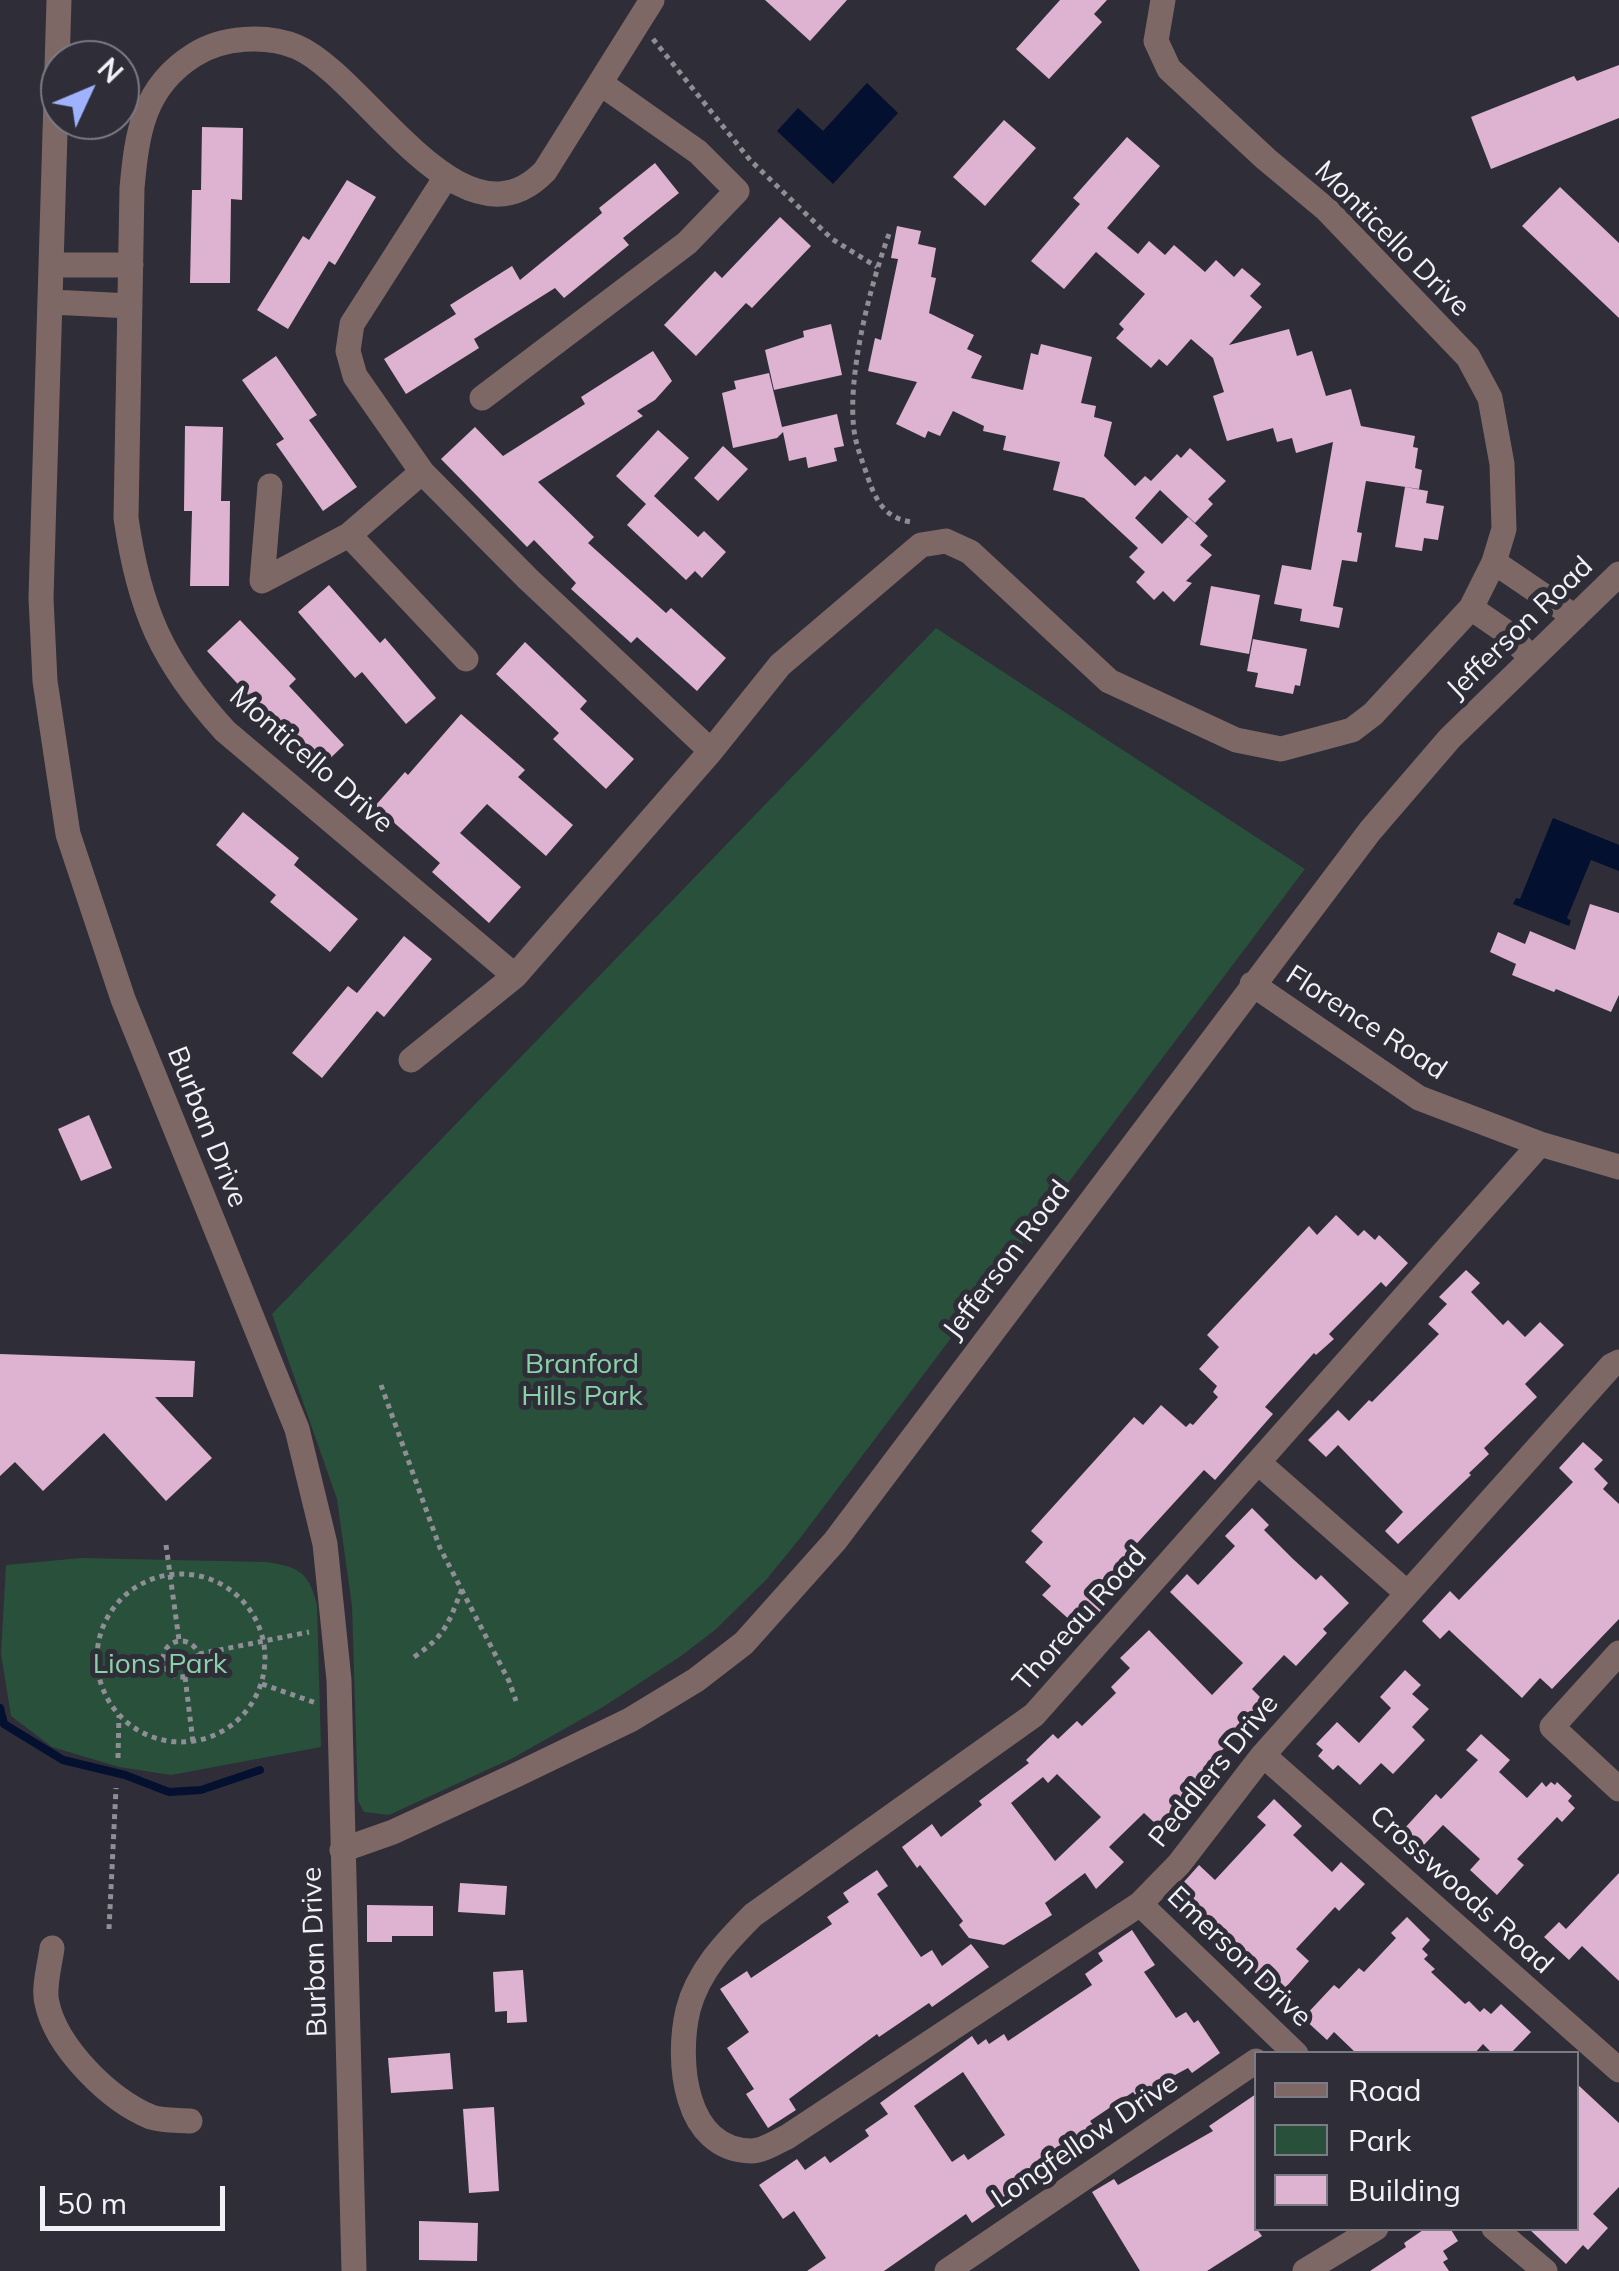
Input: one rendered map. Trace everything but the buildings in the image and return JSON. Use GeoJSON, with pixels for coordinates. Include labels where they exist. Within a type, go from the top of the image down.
{"type":"FeatureCollection","features":[{"type":"Feature","properties":{"kind":"street","name":"Burban Drive"},"geometry":{"type":"LineString","coordinates":[[59,0],[41,598],[45,682],[68,834],[95,925],[297,1428],[314,1487],[335,1630],[354,2271]]}},
{"type":"Feature","properties":{"kind":"street","name":"Monticello Drive"},"geometry":{"type":"LineString","coordinates":[[514,976],[225,731],[189,692],[168,660],[134,572],[126,518],[137,135],[160,86],[182,62],[210,45],[240,40],[275,41],[298,47],[321,62],[446,178],[487,194],[508,193],[531,186],[559,152],[652,0]]}},
{"type":"Feature","properties":{"kind":"street","name":"Monticello Drive"},"geometry":{"type":"LineString","coordinates":[[412,1060],[514,976],[711,751],[780,665],[920,544],[946,541],[970,552],[1109,681],[1236,740],[1281,749],[1352,730],[1373,714],[1471,608],[1494,562],[1504,529],[1502,464],[1490,398],[1468,357],[1327,210],[1169,68],[1156,42],[1162,0]]}},
{"type":"Feature","properties":{"kind":"street"},"geometry":{"type":"LineString","coordinates":[[482,398],[688,242],[737,191],[698,152],[600,83]]}},
{"type":"Feature","properties":{"kind":"street"},"geometry":{"type":"LineString","coordinates":[[446,178],[352,324],[348,350],[355,376],[422,472],[528,579],[711,751]]}},
{"type":"Feature","properties":{"kind":"street"},"geometry":{"type":"LineString","coordinates":[[53,265],[131,265]]}},
{"type":"Feature","properties":{"kind":"street"},"geometry":{"type":"LineString","coordinates":[[52,302],[130,306]]}},
{"type":"Feature","properties":{"kind":"street"},"geometry":{"type":"LineString","coordinates":[[270,486],[262,581],[349,536],[422,472]]}},
{"type":"Feature","properties":{"kind":"street"},"geometry":{"type":"LineString","coordinates":[[349,536],[466,659]]}},
{"type":"Feature","properties":{"kind":"street"},"geometry":{"type":"LineString","coordinates":[[1494,562],[1575,618]]}},
{"type":"Feature","properties":{"kind":"street","name":"Jefferson Road"},"geometry":{"type":"LineString","coordinates":[[342,1850],[434,1814],[630,1720],[696,1680],[744,1643],[835,1541],[1370,830],[1450,738],[1619,574]]}},
{"type":"Feature","properties":{"kind":"street"},"geometry":{"type":"LineString","coordinates":[[1471,608],[1503,630],[1532,658]]}},
{"type":"Feature","properties":{"kind":"street","name":"Florence Road"},"geometry":{"type":"LineString","coordinates":[[1252,984],[1419,1098],[1540,1144],[1619,1166]]}},
{"type":"Feature","properties":{"kind":"street","name":"Thoreau Road"},"geometry":{"type":"LineString","coordinates":[[787,2137],[755,2152],[722,2146],[692,2113],[684,2071],[688,2009],[714,1956],[753,1915],[1034,1715],[1540,1144]]}},
{"type":"Feature","properties":{"kind":"street","name":"Peddlers Drive"},"geometry":{"type":"LineString","coordinates":[[787,2137],[1140,1904],[1179,1864],[1263,1755],[1407,1592],[1611,1366],[1619,1362]]}},
{"type":"Feature","properties":{"kind":"street"},"geometry":{"type":"LineString","coordinates":[[1260,1464],[1407,1592]]}},
{"type":"Feature","properties":{"kind":"street"},"geometry":{"type":"LineString","coordinates":[[1619,1654],[1552,1727],[1619,1788]]}},
{"type":"Feature","properties":{"kind":"street","name":"Crosswoods Road"},"geometry":{"type":"LineString","coordinates":[[1263,1755],[1619,2070]]}},
{"type":"Feature","properties":{"kind":"street","name":"Emerson Drive"},"geometry":{"type":"LineString","coordinates":[[1140,1904],[1283,2050]]}},
{"type":"Feature","properties":{"kind":"street"},"geometry":{"type":"LineString","coordinates":[[52,1948],[46,2001],[60,2035],[84,2066],[110,2093],[153,2118],[190,2121]]}},
{"type":"Feature","properties":{"kind":"street","name":"Longfellow Drive"},"geometry":{"type":"LineString","coordinates":[[947,2271],[1254,2062]]}},
{"type":"Feature","properties":{"kind":"street"},"geometry":{"type":"LineString","coordinates":[[1305,2271],[1371,2231]]}},
{"type":"Feature","properties":{"kind":"street"},"geometry":{"type":"LineString","coordinates":[[1498,2231],[1546,2271]]}},
{"type":"Feature","properties":{"kind":"path"},"geometry":{"type":"LineString","coordinates":[[638,24],[661,47],[750,160],[832,240],[877,267]]}},
{"type":"Feature","properties":{"kind":"path"},"geometry":{"type":"LineString","coordinates":[[889,234],[877,267],[853,391],[854,428],[874,495],[896,520],[918,523]]}},
{"type":"Feature","properties":{"kind":"path"},"geometry":{"type":"LineString","coordinates":[[380,1385],[440,1548],[516,1701]]}},
{"type":"Feature","properties":{"kind":"path"},"geometry":{"type":"LineString","coordinates":[[166,1545],[179,1640]]}},
{"type":"Feature","properties":{"kind":"path"},"geometry":{"type":"LineString","coordinates":[[170,1574],[206,1577],[238,1594],[250,1608],[264,1641],[262,1684],[247,1712],[222,1732],[193,1742],[157,1739],[140,1732],[119,1714],[104,1692],[98,1674],[98,1640],[112,1608],[138,1585],[170,1574]]}},
{"type":"Feature","properties":{"kind":"path"},"geometry":{"type":"LineString","coordinates":[[414,1657],[450,1624],[462,1589]]}},
{"type":"Feature","properties":{"kind":"path"},"geometry":{"type":"LineString","coordinates":[[199,1654],[335,1630]]}},
{"type":"Feature","properties":{"kind":"path"},"geometry":{"type":"LineString","coordinates":[[179,1640],[195,1646],[199,1654],[197,1668],[185,1677],[170,1674],[162,1661],[164,1651],[179,1640]]}},
{"type":"Feature","properties":{"kind":"path"},"geometry":{"type":"LineString","coordinates":[[98,1674],[162,1661]]}},
{"type":"Feature","properties":{"kind":"path"},"geometry":{"type":"LineString","coordinates":[[185,1677],[193,1742]]}},
{"type":"Feature","properties":{"kind":"path"},"geometry":{"type":"LineString","coordinates":[[262,1684],[339,1712]]}},
{"type":"Feature","properties":{"kind":"path"},"geometry":{"type":"LineString","coordinates":[[118,1758],[119,1714]]}},
{"type":"Feature","properties":{"kind":"path"},"geometry":{"type":"LineString","coordinates":[[110,1929],[116,1788]]}},
{"type":"Feature","properties":{"kind":"green space","name":"Branford Hills Park"},"geometry":{"type":"Polygon","coordinates":[[[936,628],[1305,869],[766,1580],[715,1630],[603,1707],[513,1758],[389,1815],[364,1812],[358,1801],[352,1606],[337,1499],[272,1314],[936,628]]]}},
{"type":"Feature","properties":{"kind":"green space","name":"Lions Park"},"geometry":{"type":"Polygon","coordinates":[[[81,1558],[267,1562],[301,1573],[317,1605],[321,1747],[171,1775],[119,1767],[52,1747],[11,1716],[1,1654],[6,1565],[81,1558]]]}},
{"type":"Feature","properties":{"kind":"water"},"geometry":{"type":"Polygon","coordinates":[[[867,83],[898,113],[833,184],[777,131],[798,108],[823,131],[867,83]]]}},
{"type":"Feature","properties":{"kind":"water"},"geometry":{"type":"Polygon","coordinates":[[[1553,818],[1619,845],[1619,871],[1591,860],[1567,918],[1571,921],[1569,926],[1513,904],[1516,898],[1520,899],[1553,818]]]}},
{"type":"Feature","properties":{"kind":"waterway"},"geometry":{"type":"LineString","coordinates":[[0,1708],[4,1724],[63,1760],[125,1775],[169,1792],[201,1790],[260,1770]]}}]}
